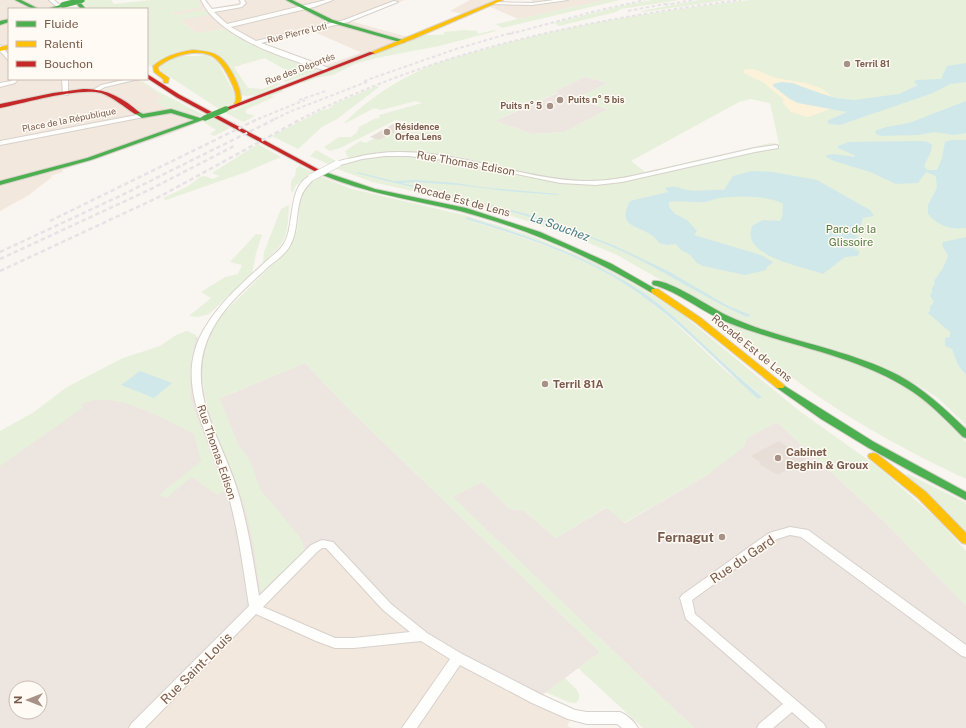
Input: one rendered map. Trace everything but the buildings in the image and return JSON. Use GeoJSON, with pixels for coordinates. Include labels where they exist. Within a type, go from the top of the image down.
{"type":"FeatureCollection","features":[{"type":"Feature","properties":{"kind":"main road"},"geometry":{"type":"LineString","coordinates":[[17,0],[35,8]]}},
{"type":"Feature","properties":{"kind":"main road"},"geometry":{"type":"LineString","coordinates":[[75,0],[83,8]]}},
{"type":"Feature","properties":{"kind":"main road"},"geometry":{"type":"LineString","coordinates":[[52,8],[82,0]]}},
{"type":"Feature","properties":{"kind":"main road"},"geometry":{"type":"LineString","coordinates":[[288,0],[338,23],[403,41]]}},
{"type":"Feature","properties":{"kind":"main road","name":"Rue des Déportés"},"geometry":{"type":"LineString","coordinates":[[238,100],[251,99],[403,41],[497,2]]}},
{"type":"Feature","properties":{"kind":"main road"},"geometry":{"type":"LineString","coordinates":[[64,4],[74,8]]}},
{"type":"Feature","properties":{"kind":"main road"},"geometry":{"type":"LineString","coordinates":[[0,183],[89,159],[203,119],[226,109],[238,100],[221,60],[211,55],[184,54],[164,60],[155,68],[157,72],[166,78],[166,82]]}},
{"type":"Feature","properties":{"kind":"main road"},"geometry":{"type":"LineString","coordinates":[[148,70],[166,82]]}},
{"type":"Feature","properties":{"kind":"main road","name":"Rocade Est de Lens"},"geometry":{"type":"LineString","coordinates":[[148,77],[177,95],[265,144],[343,181],[374,191],[440,204],[490,218],[547,238],[608,265],[665,297],[699,321],[791,394],[837,426]]}},
{"type":"Feature","properties":{"kind":"main road","name":"Rocade Est de Lens"},"geometry":{"type":"LineString","coordinates":[[166,82],[201,103],[308,160],[336,173],[365,184],[466,206],[523,223],[593,250],[656,283]]}},
{"type":"Feature","properties":{"kind":"main road"},"geometry":{"type":"LineString","coordinates":[[0,106],[96,90]]}},
{"type":"Feature","properties":{"kind":"main road","name":"Place de la République"},"geometry":{"type":"LineString","coordinates":[[96,90],[103,92],[142,116],[171,110],[203,119]]}},
{"type":"Feature","properties":{"kind":"main road"},"geometry":{"type":"LineString","coordinates":[[656,283],[692,306],[770,366]]}},
{"type":"Feature","properties":{"kind":"main road"},"geometry":{"type":"LineString","coordinates":[[656,283],[666,284],[710,311],[744,326],[852,359],[896,377],[933,401],[966,435]]}},
{"type":"Feature","properties":{"kind":"main road"},"geometry":{"type":"LineString","coordinates":[[794,384],[843,419],[905,454],[960,482]]}},
{"type":"Feature","properties":{"kind":"main road"},"geometry":{"type":"LineString","coordinates":[[837,426],[895,459],[966,496]]}},
{"type":"Feature","properties":{"kind":"main road"},"geometry":{"type":"LineString","coordinates":[[837,426],[846,436],[918,492],[940,512],[966,540]]}},
{"type":"Feature","properties":{"kind":"street"},"geometry":{"type":"LineString","coordinates":[[51,0],[64,4]]}},
{"type":"Feature","properties":{"kind":"street"},"geometry":{"type":"LineString","coordinates":[[203,0],[211,11],[227,26],[266,49],[327,69]]}},
{"type":"Feature","properties":{"kind":"street"},"geometry":{"type":"LineString","coordinates":[[211,11],[240,6],[244,4],[242,0]]}},
{"type":"Feature","properties":{"kind":"street"},"geometry":{"type":"LineString","coordinates":[[227,26],[304,8],[331,0]]}},
{"type":"Feature","properties":{"kind":"street","name":"Rue Pierre Loti"},"geometry":{"type":"LineString","coordinates":[[256,43],[338,23],[395,2],[385,0]]}},
{"type":"Feature","properties":{"kind":"street"},"geometry":{"type":"LineString","coordinates":[[497,2],[532,4],[566,0]]}},
{"type":"Feature","properties":{"kind":"street"},"geometry":{"type":"LineString","coordinates":[[3,48],[8,57]]}},
{"type":"Feature","properties":{"kind":"street"},"geometry":{"type":"LineString","coordinates":[[0,85],[14,80]]}},
{"type":"Feature","properties":{"kind":"street"},"geometry":{"type":"LineString","coordinates":[[65,80],[66,94]]}},
{"type":"Feature","properties":{"kind":"street"},"geometry":{"type":"LineString","coordinates":[[96,90],[103,86],[136,80]]}},
{"type":"Feature","properties":{"kind":"street","name":"Place de la République"},"geometry":{"type":"LineString","coordinates":[[0,143],[142,116]]}},
{"type":"Feature","properties":{"kind":"street","name":"Rue Thomas Edison"},"geometry":{"type":"LineString","coordinates":[[255,608],[236,508],[227,475],[204,418],[196,386],[196,366],[202,339],[210,323],[228,302],[282,252],[291,238],[295,225],[296,203],[299,192],[304,184],[337,164],[372,155],[405,153],[440,156],[572,184],[599,184],[755,150],[776,147]]}},
{"type":"Feature","properties":{"kind":"street","name":"Rue du Gard"},"geometry":{"type":"LineString","coordinates":[[819,728],[690,616],[686,598],[773,536],[790,531],[804,533],[966,652]]}},
{"type":"Feature","properties":{"kind":"street","name":"Rue Saint-Louis"},"geometry":{"type":"LineString","coordinates":[[136,728],[313,549],[320,544],[329,545],[387,607],[423,636]]}},
{"type":"Feature","properties":{"kind":"street"},"geometry":{"type":"LineString","coordinates":[[255,608],[320,638],[335,643],[354,643],[423,636],[458,658],[537,699],[587,718],[620,718],[631,728]]}},
{"type":"Feature","properties":{"kind":"street"},"geometry":{"type":"LineString","coordinates":[[411,727],[458,658]]}},
{"type":"Feature","properties":{"kind":"street"},"geometry":{"type":"LineString","coordinates":[[764,728],[792,704]]}},
{"type":"Feature","properties":{"kind":"shaded area"},"geometry":{"type":"Polygon","coordinates":[[[0,0],[55,0],[63,8],[8,8],[8,80],[139,80],[165,98],[156,101],[170,109],[187,111],[204,120],[170,134],[62,170],[63,172],[50,176],[52,177],[29,195],[0,211],[0,0]]]}},
{"type":"Feature","properties":{"kind":"shaded area"},"geometry":{"type":"Polygon","coordinates":[[[198,0],[206,0],[212,8],[239,3],[238,0],[405,0],[350,21],[408,37],[463,14],[450,11],[470,0],[505,0],[502,1],[503,3],[533,3],[531,0],[605,0],[518,19],[488,7],[404,42],[325,72],[262,50],[224,29],[196,33],[171,12],[201,7],[198,0]],[[312,31],[263,44],[324,66],[360,52],[312,31]]]}},
{"type":"Feature","properties":{"kind":"shaded area"},"geometry":{"type":"Polygon","coordinates":[[[585,77],[608,83],[577,99],[608,109],[565,132],[532,134],[495,121],[557,93],[555,91],[585,77]]]}},
{"type":"Feature","properties":{"kind":"shaded area"},"geometry":{"type":"Polygon","coordinates":[[[187,331],[207,343],[203,362],[203,384],[206,404],[305,363],[346,406],[600,652],[537,699],[423,636],[329,545],[320,544],[136,728],[0,728],[0,449],[187,331]]]}},
{"type":"Feature","properties":{"kind":"shaded area"},"geometry":{"type":"Polygon","coordinates":[[[777,422],[886,523],[966,606],[966,728],[694,728],[452,497],[482,482],[510,509],[523,510],[556,538],[607,507],[625,523],[709,474],[747,438],[777,422]]]}},
{"type":"Feature","properties":{"kind":"shaded area"},"geometry":{"type":"Polygon","coordinates":[[[329,545],[370,589],[573,715],[567,726],[572,728],[136,728],[313,549],[329,545]]]}},
{"type":"Feature","properties":{"kind":"green space"},"geometry":{"type":"Polygon","coordinates":[[[111,0],[114,4],[151,0],[198,0],[201,7],[171,13],[175,15],[204,10],[209,15],[180,20],[196,33],[224,29],[262,50],[319,70],[286,82],[283,81],[296,76],[265,58],[234,67],[248,88],[262,89],[278,83],[280,84],[256,95],[241,95],[223,60],[190,53],[151,67],[148,65],[148,8],[88,8],[81,1],[111,0]]]}},
{"type":"Feature","properties":{"kind":"green space"},"geometry":{"type":"Polygon","coordinates":[[[604,0],[620,0],[502,28],[496,24],[604,0]]]}},
{"type":"Feature","properties":{"kind":"green space"},"geometry":{"type":"Polygon","coordinates":[[[652,0],[679,0],[621,9],[616,12],[559,26],[554,23],[617,7],[652,0]]]}},
{"type":"Feature","properties":{"kind":"green space"},"geometry":{"type":"Polygon","coordinates":[[[699,0],[726,0],[643,12],[641,11],[699,0]]]}},
{"type":"Feature","properties":{"kind":"green space","name":"Parc de la Glissoire"},"geometry":{"type":"Polygon","coordinates":[[[750,0],[966,0],[966,425],[938,398],[916,384],[760,328],[706,306],[617,255],[577,238],[485,207],[372,182],[335,168],[366,159],[377,154],[380,152],[348,158],[345,151],[360,141],[366,143],[375,138],[379,140],[404,127],[407,122],[396,120],[340,148],[330,151],[324,147],[339,137],[351,137],[357,132],[359,127],[374,119],[380,118],[379,115],[422,103],[416,101],[381,110],[374,108],[344,123],[353,114],[383,91],[404,78],[435,64],[527,38],[590,24],[750,0]],[[585,77],[555,91],[558,92],[495,121],[532,134],[565,132],[608,109],[576,98],[608,83],[585,77]],[[750,99],[739,102],[631,161],[645,172],[770,143],[779,144],[770,103],[750,99]]]}},
{"type":"Feature","properties":{"kind":"green space"},"geometry":{"type":"Polygon","coordinates":[[[465,30],[477,31],[478,34],[494,30],[496,31],[439,46],[376,58],[355,64],[333,75],[316,78],[304,83],[300,82],[422,35],[440,35],[444,34],[444,32],[465,30]]]}},
{"type":"Feature","properties":{"kind":"green space"},"geometry":{"type":"Polygon","coordinates":[[[182,56],[206,56],[217,61],[236,96],[234,103],[219,109],[161,71],[160,68],[162,63],[182,56]]]}},
{"type":"Feature","properties":{"kind":"green space"},"geometry":{"type":"Polygon","coordinates":[[[140,81],[204,115],[198,116],[187,111],[170,109],[155,101],[164,98],[140,81]]]}},
{"type":"Feature","properties":{"kind":"green space"},"geometry":{"type":"Polygon","coordinates":[[[377,86],[379,87],[337,119],[322,127],[298,149],[272,136],[322,110],[328,109],[336,103],[377,86]]]}},
{"type":"Feature","properties":{"kind":"green space"},"geometry":{"type":"Polygon","coordinates":[[[281,90],[284,91],[247,109],[245,111],[247,114],[254,115],[243,122],[224,112],[234,110],[281,90]]]}},
{"type":"Feature","properties":{"kind":"green space"},"geometry":{"type":"Polygon","coordinates":[[[211,117],[230,128],[214,136],[210,134],[216,130],[202,121],[211,117]]]}},
{"type":"Feature","properties":{"kind":"green space"},"geometry":{"type":"Polygon","coordinates":[[[258,144],[281,157],[246,172],[166,200],[163,198],[187,187],[200,177],[205,176],[213,179],[220,176],[212,173],[258,144]]]}},
{"type":"Feature","properties":{"kind":"green space"},"geometry":{"type":"Polygon","coordinates":[[[316,150],[336,161],[328,164],[310,156],[316,150]]]}},
{"type":"Feature","properties":{"kind":"green space"},"geometry":{"type":"Polygon","coordinates":[[[299,166],[313,172],[296,185],[293,192],[291,191],[291,181],[295,176],[296,169],[299,166]]]}},
{"type":"Feature","properties":{"kind":"green space"},"geometry":{"type":"Polygon","coordinates":[[[319,176],[352,189],[468,216],[529,235],[596,263],[644,290],[683,315],[798,410],[878,467],[937,519],[966,551],[966,606],[886,523],[777,422],[747,438],[745,446],[709,474],[624,523],[606,507],[556,538],[523,510],[510,509],[482,482],[453,497],[694,728],[643,728],[578,668],[600,652],[346,406],[305,363],[220,398],[238,444],[251,462],[260,489],[300,537],[305,550],[268,589],[261,592],[248,518],[211,418],[206,400],[203,381],[203,363],[208,340],[219,318],[289,248],[295,237],[301,197],[306,187],[319,176]],[[468,217],[466,219],[554,249],[576,258],[617,279],[636,291],[660,310],[727,372],[762,396],[731,370],[671,314],[638,289],[577,256],[468,217]]]}},
{"type":"Feature","properties":{"kind":"green space"},"geometry":{"type":"Polygon","coordinates":[[[289,205],[288,224],[285,238],[271,256],[263,263],[264,252],[281,209],[289,205]]]}},
{"type":"Feature","properties":{"kind":"green space"},"geometry":{"type":"Polygon","coordinates":[[[256,234],[262,235],[256,253],[252,274],[209,314],[198,317],[189,316],[211,298],[201,292],[225,277],[238,274],[242,265],[230,262],[256,234]]]}},
{"type":"Feature","properties":{"kind":"green space"},"geometry":{"type":"Polygon","coordinates":[[[729,324],[859,365],[916,393],[963,438],[966,443],[966,479],[879,434],[816,395],[788,374],[728,325],[729,324]]]}},
{"type":"Feature","properties":{"kind":"green space"},"geometry":{"type":"Polygon","coordinates":[[[187,331],[196,335],[190,368],[191,401],[225,491],[217,495],[192,477],[166,498],[159,495],[201,461],[194,434],[138,408],[108,400],[93,401],[80,405],[84,407],[0,466],[0,431],[34,412],[67,387],[123,358],[160,346],[176,335],[187,331]]]}},
{"type":"Feature","properties":{"kind":"green space"},"geometry":{"type":"Polygon","coordinates":[[[908,474],[966,503],[966,533],[906,475],[908,474]]]}},
{"type":"Feature","properties":{"kind":"green space"},"geometry":{"type":"Polygon","coordinates":[[[565,678],[578,693],[579,700],[576,703],[568,702],[546,692],[565,678]]]}},
{"type":"Feature","properties":{"kind":"sand"},"geometry":{"type":"Polygon","coordinates":[[[744,70],[756,70],[773,77],[814,85],[827,92],[832,97],[792,83],[783,94],[788,98],[799,102],[829,108],[828,110],[808,117],[791,112],[782,102],[784,100],[764,83],[744,73],[744,70]]]}},
{"type":"Feature","properties":{"kind":"water"},"geometry":{"type":"Polygon","coordinates":[[[966,63],[966,82],[950,84],[933,93],[840,125],[829,124],[827,121],[847,112],[798,103],[773,86],[773,84],[781,82],[792,83],[836,98],[854,100],[899,94],[918,85],[914,82],[916,80],[941,79],[947,66],[966,63]]]}},
{"type":"Feature","properties":{"kind":"water"},"geometry":{"type":"Polygon","coordinates":[[[966,101],[966,133],[954,135],[934,132],[918,135],[881,136],[876,134],[875,131],[886,127],[909,123],[966,101]]]}},
{"type":"Feature","properties":{"kind":"water"},"geometry":{"type":"Polygon","coordinates":[[[950,140],[966,140],[966,228],[950,228],[936,222],[928,214],[928,205],[937,188],[936,176],[926,172],[918,183],[896,184],[870,172],[834,161],[826,157],[827,155],[834,154],[855,157],[854,155],[838,148],[838,146],[849,142],[920,141],[928,142],[932,145],[931,151],[924,166],[927,170],[937,170],[942,158],[945,142],[950,140]]]}},
{"type":"Feature","properties":{"kind":"water"},"geometry":{"type":"Polygon","coordinates":[[[752,171],[773,172],[817,180],[870,210],[874,216],[863,218],[854,248],[859,251],[859,254],[857,256],[845,257],[823,274],[789,264],[763,252],[755,245],[751,236],[753,225],[763,220],[780,221],[783,214],[783,204],[760,197],[730,197],[705,202],[669,202],[669,207],[675,214],[687,220],[697,231],[694,235],[761,255],[773,262],[767,267],[766,270],[745,275],[703,266],[697,263],[690,255],[681,250],[676,244],[668,245],[659,243],[648,233],[629,223],[626,218],[626,211],[630,201],[668,192],[665,188],[672,187],[691,191],[724,190],[733,176],[752,171]]]}},
{"type":"Feature","properties":{"kind":"water"},"geometry":{"type":"Polygon","coordinates":[[[356,173],[394,181],[416,180],[456,183],[480,187],[559,194],[506,191],[458,185],[415,182],[402,183],[527,214],[571,229],[613,245],[668,271],[728,306],[751,315],[747,317],[628,254],[564,228],[493,207],[356,173]]]}},
{"type":"Feature","properties":{"kind":"water"},"geometry":{"type":"Polygon","coordinates":[[[467,217],[556,247],[598,266],[638,289],[671,314],[762,397],[758,399],[668,316],[637,292],[617,279],[576,258],[510,233],[466,219],[467,217]]]}},
{"type":"Feature","properties":{"kind":"water"},"geometry":{"type":"Polygon","coordinates":[[[966,237],[966,375],[958,365],[952,349],[945,346],[945,338],[950,337],[950,332],[928,313],[930,311],[930,306],[934,302],[930,296],[935,283],[934,281],[943,268],[948,256],[942,245],[943,242],[966,237]]]}},
{"type":"Feature","properties":{"kind":"water"},"geometry":{"type":"Polygon","coordinates":[[[140,371],[172,383],[154,398],[121,385],[140,371]]]}},
{"type":"Feature","properties":{"kind":"railway"},"geometry":{"type":"LineString","coordinates":[[510,34],[592,12],[645,0]]}},
{"type":"Feature","properties":{"kind":"railway"},"geometry":{"type":"LineString","coordinates":[[665,5],[693,0]]}},
{"type":"Feature","properties":{"kind":"railway"},"geometry":{"type":"LineString","coordinates":[[302,118],[353,95],[407,74],[516,40],[628,17],[741,0]]}},
{"type":"Feature","properties":{"kind":"railway"},"geometry":{"type":"LineString","coordinates":[[628,11],[670,3]]}},
{"type":"Feature","properties":{"kind":"railway"},"geometry":{"type":"LineString","coordinates":[[364,81],[456,49],[514,32]]}},
{"type":"Feature","properties":{"kind":"railway"},"geometry":{"type":"LineString","coordinates":[[277,118],[369,81]]}},
{"type":"Feature","properties":{"kind":"railway"},"geometry":{"type":"LineString","coordinates":[[299,100],[326,91]]}},
{"type":"Feature","properties":{"kind":"railway"},"geometry":{"type":"LineString","coordinates":[[258,119],[305,100]]}},
{"type":"Feature","properties":{"kind":"railway"},"geometry":{"type":"LineString","coordinates":[[50,221],[260,118]]}},
{"type":"Feature","properties":{"kind":"railway"},"geometry":{"type":"LineString","coordinates":[[0,252],[122,195],[277,118]]}},
{"type":"Feature","properties":{"kind":"railway"},"geometry":{"type":"LineString","coordinates":[[0,271],[159,197],[302,118]]}},
{"type":"Feature","properties":{"kind":"railway"},"geometry":{"type":"LineString","coordinates":[[0,259],[149,190],[236,145]]}},
{"type":"Feature","properties":{"kind":"traffic: fast"},"geometry":{"type":"LineString","coordinates":[[17,0],[35,8]]}},
{"type":"Feature","properties":{"kind":"traffic: fast"},"geometry":{"type":"LineString","coordinates":[[75,0],[83,8]]}},
{"type":"Feature","properties":{"kind":"traffic: fast"},"geometry":{"type":"LineString","coordinates":[[63,5],[82,0]]}},
{"type":"Feature","properties":{"kind":"traffic: fast"},"geometry":{"type":"LineString","coordinates":[[288,0],[331,21],[403,41]]}},
{"type":"Feature","properties":{"kind":"traffic: fast"},"geometry":{"type":"LineString","coordinates":[[52,8],[63,5]]}},
{"type":"Feature","properties":{"kind":"traffic: fast"},"geometry":{"type":"LineString","coordinates":[[0,23],[8,20]]}},
{"type":"Feature","properties":{"kind":"traffic: fast"},"geometry":{"type":"LineString","coordinates":[[205,118],[226,109]]}},
{"type":"Feature","properties":{"kind":"traffic: fast"},"geometry":{"type":"LineString","coordinates":[[137,113],[142,116],[171,111],[200,120]]}},
{"type":"Feature","properties":{"kind":"traffic: fast"},"geometry":{"type":"LineString","coordinates":[[0,183],[89,159],[205,118]]}},
{"type":"Feature","properties":{"kind":"traffic: fast"},"geometry":{"type":"LineString","coordinates":[[322,173],[356,186],[463,210],[513,225],[562,243],[586,254],[655,291]]}},
{"type":"Feature","properties":{"kind":"traffic: fast"},"geometry":{"type":"LineString","coordinates":[[656,283],[662,284],[718,315],[732,321],[778,337],[850,358],[895,377],[930,400],[966,435]]}},
{"type":"Feature","properties":{"kind":"traffic: fast"},"geometry":{"type":"LineString","coordinates":[[780,386],[824,417],[870,445],[966,496]]}},
{"type":"Feature","properties":{"kind":"traffic: slow"},"geometry":{"type":"LineString","coordinates":[[372,53],[501,0]]}},
{"type":"Feature","properties":{"kind":"traffic: slow"},"geometry":{"type":"LineString","coordinates":[[0,49],[8,47]]}},
{"type":"Feature","properties":{"kind":"traffic: slow"},"geometry":{"type":"LineString","coordinates":[[166,82],[166,78],[157,72],[155,67],[161,62],[184,53],[202,52],[210,54],[220,60],[231,76],[239,98],[237,104]]}},
{"type":"Feature","properties":{"kind":"traffic: slow"},"geometry":{"type":"LineString","coordinates":[[655,291],[698,320],[780,386]]}},
{"type":"Feature","properties":{"kind":"traffic: slow"},"geometry":{"type":"LineString","coordinates":[[873,456],[922,495],[966,540]]}},
{"type":"Feature","properties":{"kind":"traffic: jam"},"geometry":{"type":"LineString","coordinates":[[226,109],[372,53]]}},
{"type":"Feature","properties":{"kind":"traffic: jam"},"geometry":{"type":"LineString","coordinates":[[148,77],[178,96],[322,173]]}},
{"type":"Feature","properties":{"kind":"traffic: jam"},"geometry":{"type":"LineString","coordinates":[[0,106],[68,92],[95,90],[107,94],[137,113]]}},
{"type":"Feature","properties":{"kind":"place","name":"Terril 81"},"geometry":{"type":"Point","coordinates":[847,64]}},
{"type":"Feature","properties":{"kind":"place","name":"Puits n° 5 bis"},"geometry":{"type":"Point","coordinates":[560,100]}},
{"type":"Feature","properties":{"kind":"place","name":"Puits n° 5"},"geometry":{"type":"Point","coordinates":[550,106]}},
{"type":"Feature","properties":{"kind":"place","name":"Résidence Orfea Lens"},"geometry":{"type":"Point","coordinates":[387,132]}},
{"type":"Feature","properties":{"kind":"place","name":"Terril 81A"},"geometry":{"type":"Point","coordinates":[545,384]}},
{"type":"Feature","properties":{"kind":"place","name":"Cabinet Beghin & Groux"},"geometry":{"type":"Point","coordinates":[778,458]}},
{"type":"Feature","properties":{"kind":"place","name":"Fernagut"},"geometry":{"type":"Point","coordinates":[722,537]}},
{"type":"Feature","properties":{"kind":"water label","name":"La Souchez"},"geometry":{"type":"Point","coordinates":[560,227]}}]}
